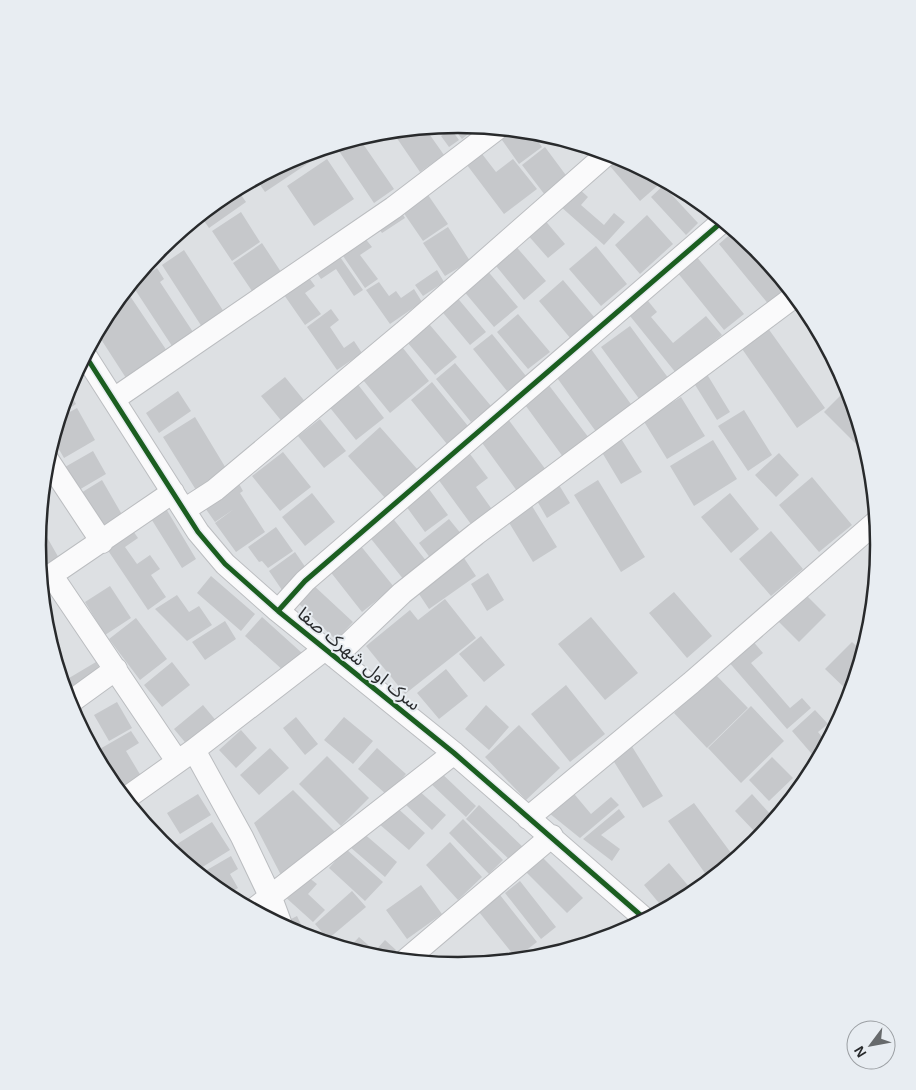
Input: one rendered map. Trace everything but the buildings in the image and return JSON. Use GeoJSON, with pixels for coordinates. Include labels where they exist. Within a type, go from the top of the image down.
{"type":"FeatureCollection","features":[{"type":"Feature","properties":{"kind":"street"},"geometry":{"type":"LineString","coordinates":[[114,400],[393,208],[489,134]]}},
{"type":"Feature","properties":{"kind":"street"},"geometry":{"type":"LineString","coordinates":[[48,579],[102,542],[178,501],[215,490],[404,332],[601,159]]}},
{"type":"Feature","properties":{"kind":"street"},"geometry":{"type":"LineString","coordinates":[[278,611],[304,581],[718,225]]}},
{"type":"Feature","properties":{"kind":"street"},"geometry":{"type":"LineString","coordinates":[[130,795],[330,653],[476,534],[789,300]]}},
{"type":"Feature","properties":{"kind":"street","name":"سرک اول شهرک صفا"},"geometry":{"type":"LineString","coordinates":[[90,362],[198,532],[225,564],[278,611],[454,753],[528,818],[552,836],[640,914]]}},
{"type":"Feature","properties":{"kind":"street"},"geometry":{"type":"LineString","coordinates":[[53,469],[102,542]]}},
{"type":"Feature","properties":{"kind":"street"},"geometry":{"type":"LineString","coordinates":[[528,818],[691,683],[869,528]]}},
{"type":"Feature","properties":{"kind":"street"},"geometry":{"type":"LineString","coordinates":[[48,580],[185,756],[242,837],[262,904],[454,753]]}},
{"type":"Feature","properties":{"kind":"street"},"geometry":{"type":"LineString","coordinates":[[76,697],[116,669]]}},
{"type":"Feature","properties":{"kind":"street"},"geometry":{"type":"LineString","coordinates":[[413,954],[552,836]]}},
{"type":"Feature","properties":{"kind":"cycle path"},"geometry":{"type":"LineString","coordinates":[[278,611],[305,581],[718,225]]}},
{"type":"Feature","properties":{"kind":"cycle path"},"geometry":{"type":"LineString","coordinates":[[89,362],[198,532],[225,564],[278,611],[454,753],[640,914]]}}]}
